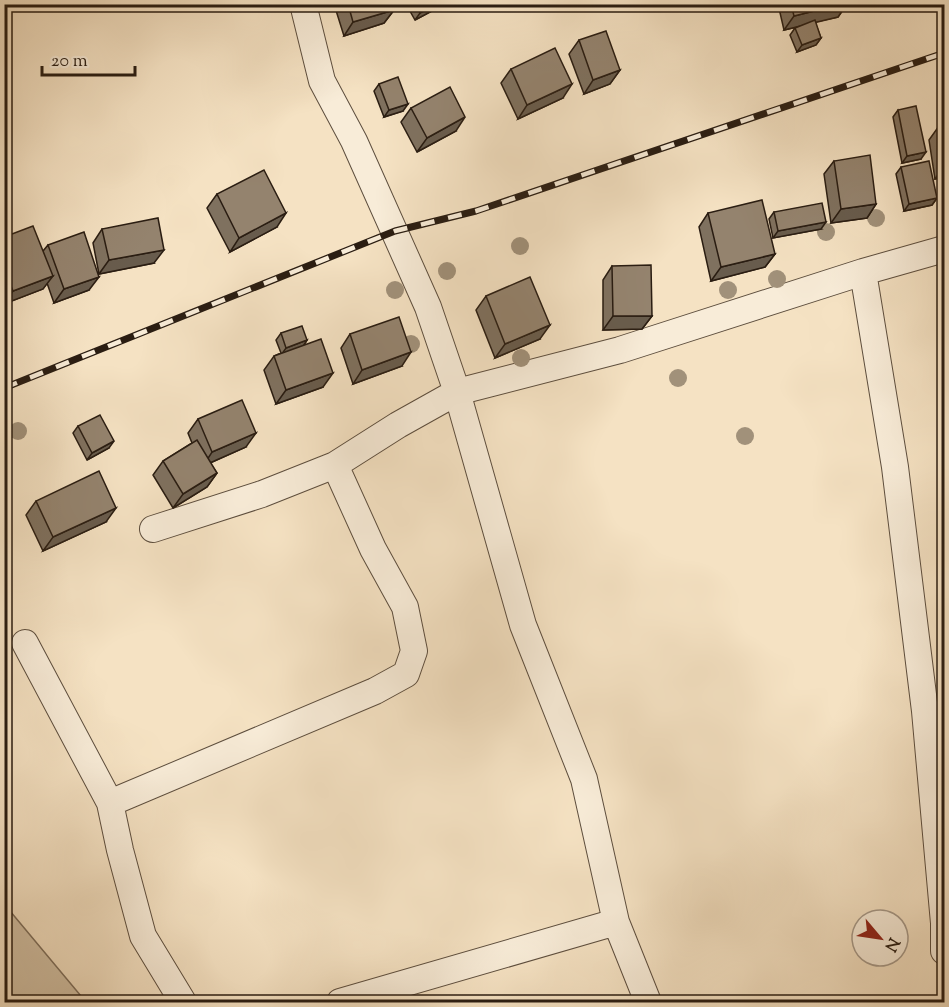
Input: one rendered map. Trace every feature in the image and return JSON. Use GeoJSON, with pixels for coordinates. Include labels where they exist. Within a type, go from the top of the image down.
{"type":"FeatureCollection","features":[{"type":"Feature","properties":{"kind":"street"},"geometry":{"type":"LineString","coordinates":[[303,4],[322,81],[354,141],[428,307],[457,392],[523,625],[584,779],[616,922],[648,1002]]}},
{"type":"Feature","properties":{"kind":"street"},"geometry":{"type":"LineString","coordinates":[[153,529],[262,494],[335,465],[398,425],[457,392],[620,350],[863,272],[945,249]]}},
{"type":"Feature","properties":{"kind":"street"},"geometry":{"type":"LineString","coordinates":[[863,272],[896,467],[925,711],[945,951]]}},
{"type":"Feature","properties":{"kind":"street"},"geometry":{"type":"LineString","coordinates":[[110,803],[375,691],[406,674],[414,651],[405,607],[373,549],[335,465]]}},
{"type":"Feature","properties":{"kind":"street"},"geometry":{"type":"LineString","coordinates":[[25,643],[110,803],[143,936],[183,1002]]}},
{"type":"Feature","properties":{"kind":"street"},"geometry":{"type":"LineString","coordinates":[[340,1002],[616,922]]}},
{"type":"Feature","properties":{"kind":"shaded area"},"geometry":{"type":"Polygon","coordinates":[[[5,905],[86,1002],[5,1002],[5,905]]]}},
{"type":"Feature","properties":{"kind":"building"},"geometry":{"type":"Polygon","coordinates":[[[348,4],[392,4],[394,10],[353,22],[348,4]]]}},
{"type":"Feature","properties":{"kind":"building"},"geometry":{"type":"Polygon","coordinates":[[[415,4],[435,4],[420,13],[415,4]]]}},
{"type":"Feature","properties":{"kind":"building"},"geometry":{"type":"Polygon","coordinates":[[[791,4],[842,4],[794,16],[791,4]]]}},
{"type":"Feature","properties":{"kind":"building"},"geometry":{"type":"Polygon","coordinates":[[[815,20],[821,38],[802,45],[795,28],[815,20]]]}},
{"type":"Feature","properties":{"kind":"building"},"geometry":{"type":"Polygon","coordinates":[[[606,31],[620,70],[593,80],[579,40],[606,31]]]}},
{"type":"Feature","properties":{"kind":"building"},"geometry":{"type":"Polygon","coordinates":[[[555,48],[572,84],[527,105],[511,69],[555,48]]]}},
{"type":"Feature","properties":{"kind":"building"},"geometry":{"type":"Polygon","coordinates":[[[398,77],[408,104],[389,110],[379,84],[398,77]]]}},
{"type":"Feature","properties":{"kind":"building"},"geometry":{"type":"Polygon","coordinates":[[[450,87],[465,117],[427,138],[411,108],[450,87]]]}},
{"type":"Feature","properties":{"kind":"building"},"geometry":{"type":"Polygon","coordinates":[[[916,106],[926,152],[907,156],[898,110],[916,106]]]}},
{"type":"Feature","properties":{"kind":"building"},"geometry":{"type":"Polygon","coordinates":[[[939,126],[945,126],[945,163],[939,126]]]}},
{"type":"Feature","properties":{"kind":"building"},"geometry":{"type":"Polygon","coordinates":[[[870,155],[876,204],[841,209],[834,161],[870,155]]]}},
{"type":"Feature","properties":{"kind":"building"},"geometry":{"type":"Polygon","coordinates":[[[929,161],[937,198],[909,204],[901,167],[929,161]]]}},
{"type":"Feature","properties":{"kind":"building"},"geometry":{"type":"Polygon","coordinates":[[[264,170],[286,213],[239,238],[217,194],[264,170]]]}},
{"type":"Feature","properties":{"kind":"building"},"geometry":{"type":"Polygon","coordinates":[[[762,200],[775,254],[721,267],[708,213],[762,200]]]}},
{"type":"Feature","properties":{"kind":"building"},"geometry":{"type":"Polygon","coordinates":[[[822,203],[826,222],[778,231],[774,212],[822,203]]]}},
{"type":"Feature","properties":{"kind":"building"},"geometry":{"type":"Polygon","coordinates":[[[158,218],[164,250],[109,260],[102,229],[158,218]]]}},
{"type":"Feature","properties":{"kind":"building"},"geometry":{"type":"Polygon","coordinates":[[[33,226],[53,276],[13,291],[4,268],[4,237],[33,226]]]}},
{"type":"Feature","properties":{"kind":"building"},"geometry":{"type":"Polygon","coordinates":[[[84,232],[99,277],[64,289],[48,245],[84,232]]]}},
{"type":"Feature","properties":{"kind":"building"},"geometry":{"type":"Polygon","coordinates":[[[651,265],[652,316],[613,316],[612,266],[651,265]]]}},
{"type":"Feature","properties":{"kind":"building"},"geometry":{"type":"Polygon","coordinates":[[[530,277],[550,325],[505,344],[486,296],[530,277]]]}},
{"type":"Feature","properties":{"kind":"building"},"geometry":{"type":"Polygon","coordinates":[[[399,317],[411,352],[362,370],[350,334],[399,317]]]}},
{"type":"Feature","properties":{"kind":"building"},"geometry":{"type":"Polygon","coordinates":[[[302,326],[307,340],[286,348],[281,333],[302,326]]]}},
{"type":"Feature","properties":{"kind":"building"},"geometry":{"type":"Polygon","coordinates":[[[321,339],[333,373],[286,390],[274,356],[321,339]]]}},
{"type":"Feature","properties":{"kind":"building"},"geometry":{"type":"Polygon","coordinates":[[[242,400],[256,433],[212,452],[198,419],[242,400]]]}},
{"type":"Feature","properties":{"kind":"building"},"geometry":{"type":"Polygon","coordinates":[[[100,415],[114,441],[92,453],[78,426],[100,415]]]}},
{"type":"Feature","properties":{"kind":"building"},"geometry":{"type":"Polygon","coordinates":[[[197,440],[217,473],[183,494],[163,461],[197,440]]]}},
{"type":"Feature","properties":{"kind":"building"},"geometry":{"type":"Polygon","coordinates":[[[99,471],[116,508],[53,537],[36,501],[99,471]]]}},
{"type":"Feature","properties":{"kind":"railway"},"geometry":{"type":"LineString","coordinates":[[4,388],[395,231],[476,211],[944,53]]}}]}
